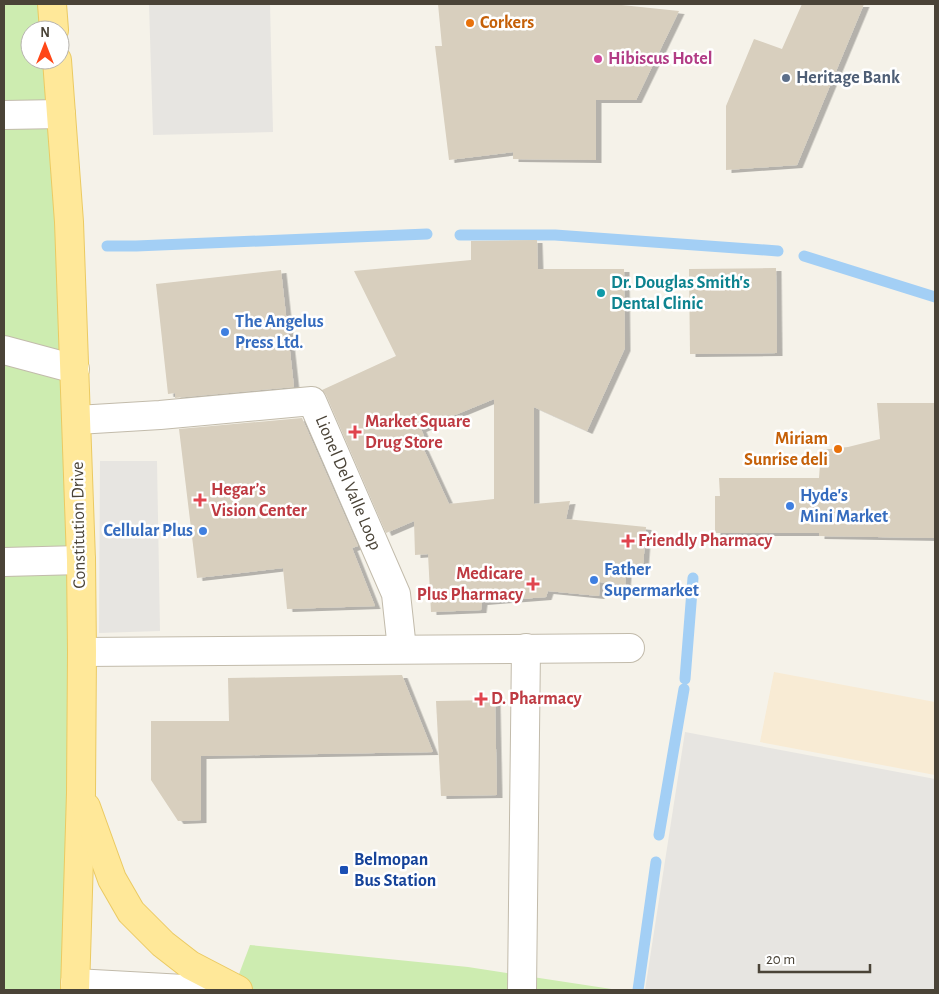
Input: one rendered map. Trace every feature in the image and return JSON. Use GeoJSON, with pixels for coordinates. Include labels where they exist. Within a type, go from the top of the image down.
{"type":"FeatureCollection","features":[{"type":"Feature","properties":{"kind":"main road"},"geometry":{"type":"LineString","coordinates":[[52,4],[53,20]]}},
{"type":"Feature","properties":{"kind":"main road","name":"Constitution Drive"},"geometry":{"type":"LineString","coordinates":[[58,70],[70,222],[81,560],[81,793],[75,987]]}},
{"type":"Feature","properties":{"kind":"main road"},"geometry":{"type":"LineString","coordinates":[[81,793],[112,879],[131,912],[163,944],[190,966],[238,990]]}},
{"type":"Feature","properties":{"kind":"street"},"geometry":{"type":"LineString","coordinates":[[4,116],[61,114]]}},
{"type":"Feature","properties":{"kind":"street"},"geometry":{"type":"LineString","coordinates":[[4,350],[75,369]]}},
{"type":"Feature","properties":{"kind":"street","name":"Lionel Del Valle Loop"},"geometry":{"type":"LineString","coordinates":[[76,420],[160,415],[312,401],[396,594],[402,649]]}},
{"type":"Feature","properties":{"kind":"street"},"geometry":{"type":"LineString","coordinates":[[4,562],[81,560]]}},
{"type":"Feature","properties":{"kind":"street"},"geometry":{"type":"LineString","coordinates":[[522,990],[526,648]]}},
{"type":"Feature","properties":{"kind":"street"},"geometry":{"type":"LineString","coordinates":[[82,652],[630,648]]}},
{"type":"Feature","properties":{"kind":"street"},"geometry":{"type":"LineString","coordinates":[[75,987],[202,990]]}},
{"type":"Feature","properties":{"kind":"shaded area"},"geometry":{"type":"Polygon","coordinates":[[[149,4],[270,4],[273,132],[153,135],[149,4]]]}},
{"type":"Feature","properties":{"kind":"shaded area"},"geometry":{"type":"Polygon","coordinates":[[[100,461],[157,461],[160,631],[99,633],[100,461]]]}},
{"type":"Feature","properties":{"kind":"shaded area"},"geometry":{"type":"Polygon","coordinates":[[[774,672],[935,702],[935,775],[760,742],[774,672]]]}},
{"type":"Feature","properties":{"kind":"shaded area"},"geometry":{"type":"Polygon","coordinates":[[[685,732],[935,779],[935,990],[645,990],[685,732]]]}},
{"type":"Feature","properties":{"kind":"green space"},"geometry":{"type":"Polygon","coordinates":[[[4,4],[52,4],[53,20],[20,20],[20,70],[58,70],[69,222],[75,990],[4,990],[4,4]]]}},
{"type":"Feature","properties":{"kind":"green space"},"geometry":{"type":"Polygon","coordinates":[[[250,945],[468,967],[618,990],[233,990],[250,945]]]}},
{"type":"Feature","properties":{"kind":"building"},"geometry":{"type":"Polygon","coordinates":[[[438,4],[612,4],[679,11],[636,100],[596,100],[596,160],[513,159],[513,152],[449,160],[435,46],[442,46],[438,4]]]}},
{"type":"Feature","properties":{"kind":"building","name":"Heritage Bank"},"geometry":{"type":"Polygon","coordinates":[[[802,4],[864,4],[797,165],[726,170],[726,106],[754,39],[782,49],[802,4]]]}},
{"type":"Feature","properties":{"kind":"building"},"geometry":{"type":"Polygon","coordinates":[[[537,240],[538,269],[624,269],[625,348],[587,431],[534,407],[534,504],[570,501],[566,519],[646,527],[643,568],[627,566],[625,585],[600,582],[599,596],[548,591],[546,597],[482,602],[481,610],[431,612],[428,554],[415,555],[414,521],[386,533],[326,395],[322,390],[396,356],[354,271],[471,260],[471,241],[537,240]],[[494,399],[421,429],[424,436],[419,439],[449,504],[494,499],[494,399]]]}},
{"type":"Feature","properties":{"kind":"building"},"geometry":{"type":"Polygon","coordinates":[[[776,268],[777,353],[690,354],[689,269],[776,268]]]}},
{"type":"Feature","properties":{"kind":"building","name":"The Angelus Press Ltd."},"geometry":{"type":"Polygon","coordinates":[[[281,270],[294,387],[175,398],[175,393],[168,394],[156,284],[281,270]]]}},
{"type":"Feature","properties":{"kind":"building"},"geometry":{"type":"Polygon","coordinates":[[[877,403],[935,403],[935,538],[819,536],[819,533],[715,533],[715,496],[720,496],[719,478],[819,478],[821,450],[848,447],[880,439],[877,403]]]}},
{"type":"Feature","properties":{"kind":"building"},"geometry":{"type":"Polygon","coordinates":[[[302,418],[358,546],[352,548],[375,606],[287,609],[283,568],[197,578],[179,429],[302,418]]]}},
{"type":"Feature","properties":{"kind":"building"},"geometry":{"type":"Polygon","coordinates":[[[402,675],[433,752],[201,756],[201,820],[178,821],[151,780],[151,721],[229,721],[228,678],[402,675]]]}},
{"type":"Feature","properties":{"kind":"building"},"geometry":{"type":"Polygon","coordinates":[[[495,700],[497,795],[441,796],[436,701],[495,700]]]}},
{"type":"Feature","properties":{"kind":"waterway"},"geometry":{"type":"LineString","coordinates":[[107,246],[427,234]]}},
{"type":"Feature","properties":{"kind":"waterway"},"geometry":{"type":"LineString","coordinates":[[460,235],[555,235],[778,251]]}},
{"type":"Feature","properties":{"kind":"waterway"},"geometry":{"type":"LineString","coordinates":[[804,256],[935,297]]}},
{"type":"Feature","properties":{"kind":"waterway"},"geometry":{"type":"LineString","coordinates":[[685,679],[693,578]]}},
{"type":"Feature","properties":{"kind":"waterway"},"geometry":{"type":"LineString","coordinates":[[659,835],[684,689]]}},
{"type":"Feature","properties":{"kind":"waterway"},"geometry":{"type":"LineString","coordinates":[[638,990],[656,862]]}},
{"type":"Feature","properties":{"kind":"place","name":"Corkers"},"geometry":{"type":"Point","coordinates":[470,23]}},
{"type":"Feature","properties":{"kind":"place","name":"Hibiscus Hotel"},"geometry":{"type":"Point","coordinates":[598,59]}},
{"type":"Feature","properties":{"kind":"place","name":"Heritage Bank"},"geometry":{"type":"Point","coordinates":[786,78]}},
{"type":"Feature","properties":{"kind":"place","name":"Dr. Douglas Smith's Dental Clinic"},"geometry":{"type":"Point","coordinates":[601,293]}},
{"type":"Feature","properties":{"kind":"place","name":"The Angelus Press Ltd."},"geometry":{"type":"Point","coordinates":[225,332]}},
{"type":"Feature","properties":{"kind":"place","name":"Market Square Drug Store"},"geometry":{"type":"Point","coordinates":[355,432]}},
{"type":"Feature","properties":{"kind":"place","name":"Miriam Sunrise deli"},"geometry":{"type":"Point","coordinates":[838,449]}},
{"type":"Feature","properties":{"kind":"place","name":"Hegar’s Vision Center"},"geometry":{"type":"Point","coordinates":[200,500]}},
{"type":"Feature","properties":{"kind":"place","name":"Hyde's Mini Market"},"geometry":{"type":"Point","coordinates":[790,506]}},
{"type":"Feature","properties":{"kind":"place","name":"Cellular Plus"},"geometry":{"type":"Point","coordinates":[203,531]}},
{"type":"Feature","properties":{"kind":"place","name":"Friendly Pharmacy"},"geometry":{"type":"Point","coordinates":[628,541]}},
{"type":"Feature","properties":{"kind":"place","name":"Father Supermarket"},"geometry":{"type":"Point","coordinates":[594,580]}},
{"type":"Feature","properties":{"kind":"place","name":"Medicare Plus Pharmacy"},"geometry":{"type":"Point","coordinates":[533,584]}},
{"type":"Feature","properties":{"kind":"place","name":"D. Pharmacy"},"geometry":{"type":"Point","coordinates":[481,699]}},
{"type":"Feature","properties":{"kind":"place","name":"Belmopan Bus Station"},"geometry":{"type":"Point","coordinates":[344,870]}}]}
